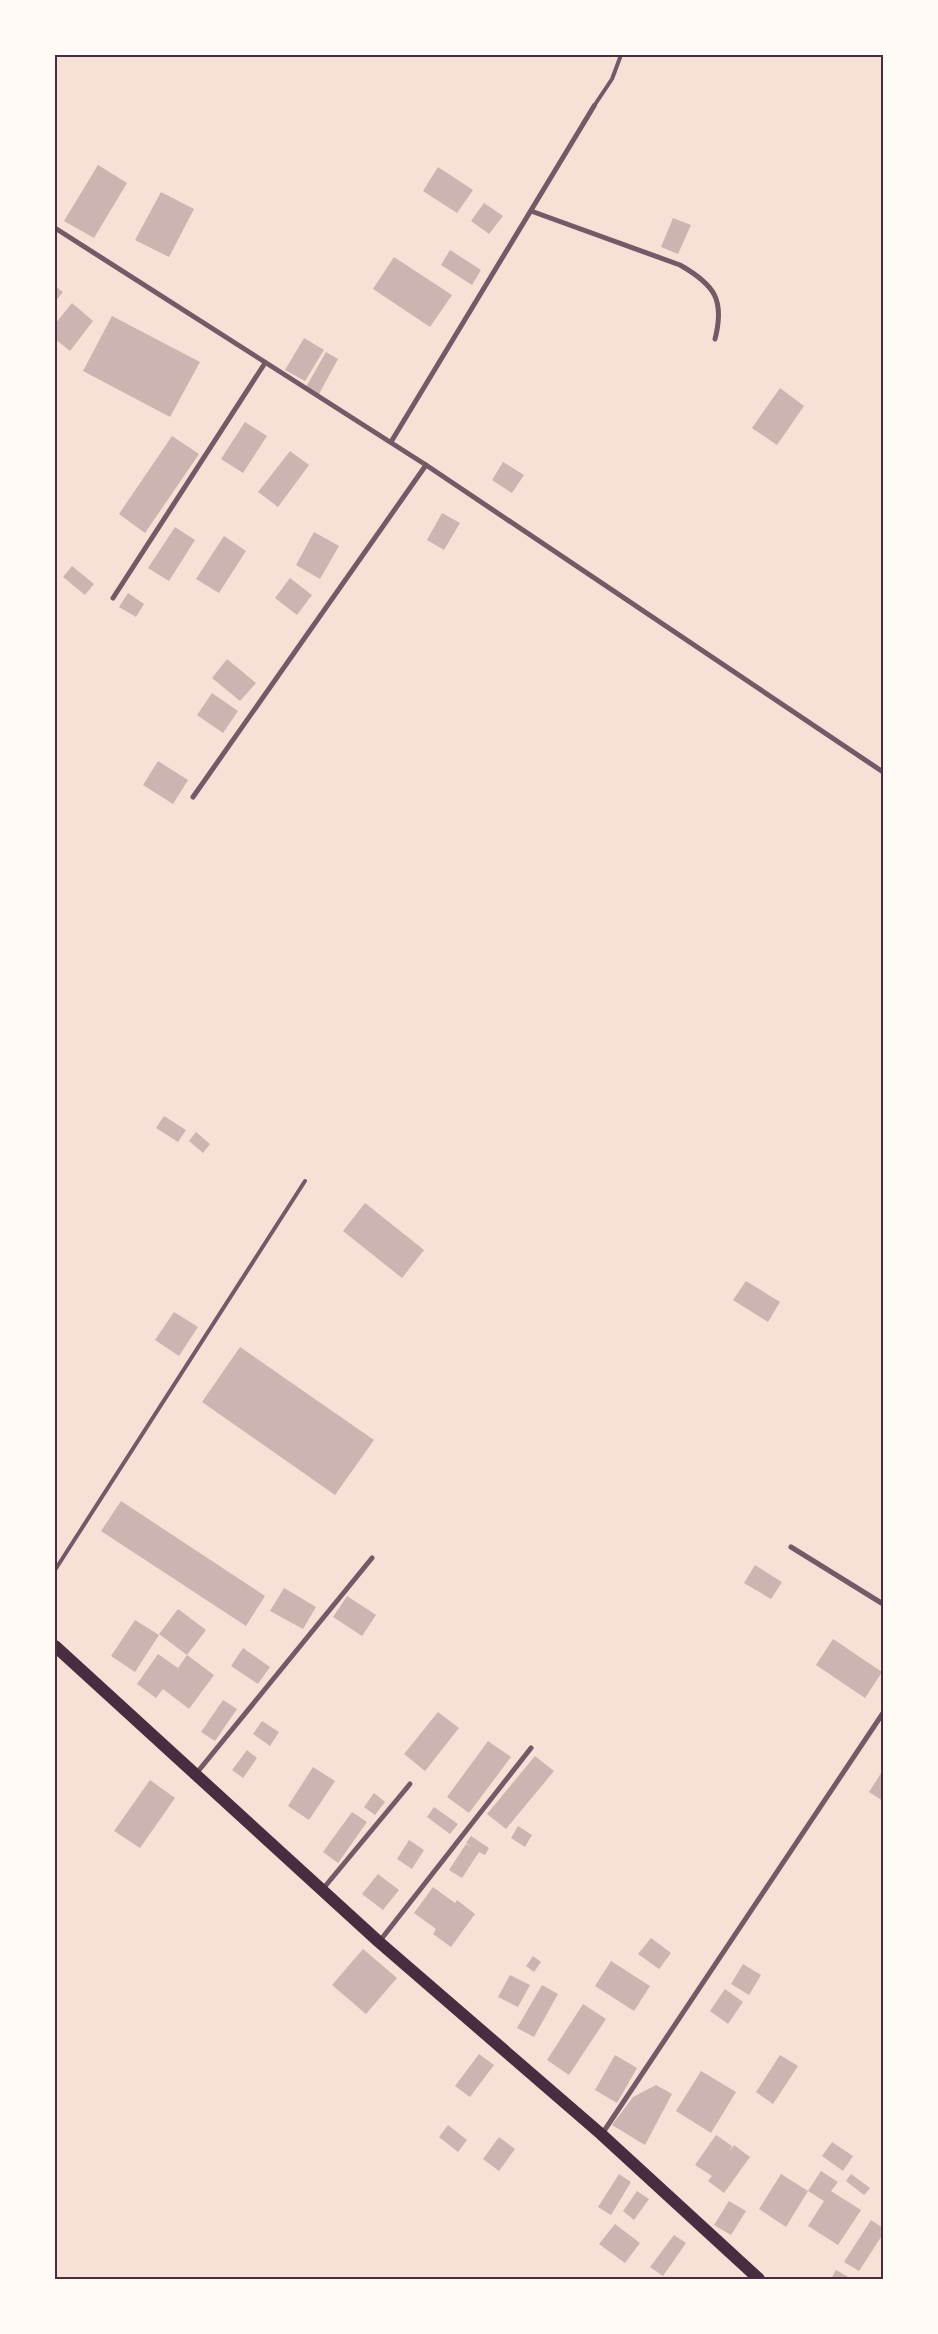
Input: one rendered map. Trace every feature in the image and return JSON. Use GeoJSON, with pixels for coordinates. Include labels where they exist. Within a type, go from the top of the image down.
{"type":"FeatureCollection","features":[{"type":"Feature","properties":{"kind":"main road"},"geometry":{"type":"LineString","coordinates":[[55,1646],[379,1942],[601,2134],[759,2279]]}},
{"type":"Feature","properties":{"kind":"street"},"geometry":{"type":"LineString","coordinates":[[390,442],[594,106]]}},
{"type":"Feature","properties":{"kind":"street"},"geometry":{"type":"LineString","coordinates":[[531,211],[680,265],[696,274],[718,301],[720,318],[714,339]]}},
{"type":"Feature","properties":{"kind":"street"},"geometry":{"type":"LineString","coordinates":[[55,228],[426,465],[883,772]]}},
{"type":"Feature","properties":{"kind":"street"},"geometry":{"type":"LineString","coordinates":[[113,598],[265,362]]}},
{"type":"Feature","properties":{"kind":"street"},"geometry":{"type":"LineString","coordinates":[[193,797],[426,465]]}},
{"type":"Feature","properties":{"kind":"street"},"geometry":{"type":"LineString","coordinates":[[791,1547],[883,1604]]}},
{"type":"Feature","properties":{"kind":"street"},"geometry":{"type":"LineString","coordinates":[[195,1775],[372,1558]]}},
{"type":"Feature","properties":{"kind":"street"},"geometry":{"type":"LineString","coordinates":[[601,2134],[883,1713]]}},
{"type":"Feature","properties":{"kind":"street"},"geometry":{"type":"LineString","coordinates":[[379,1942],[531,1748]]}},
{"type":"Feature","properties":{"kind":"street"},"geometry":{"type":"LineString","coordinates":[[322,1890],[410,1784]]}},
{"type":"Feature","properties":{"kind":"lane"},"geometry":{"type":"LineString","coordinates":[[594,106],[612,79],[621,55]]}},
{"type":"Feature","properties":{"kind":"lane"},"geometry":{"type":"LineString","coordinates":[[55,1570],[305,1182]]}},
{"type":"Feature","properties":{"kind":"building"},"geometry":{"type":"Polygon","coordinates":[[[98,165],[127,183],[94,238],[64,221],[98,165]]]}},
{"type":"Feature","properties":{"kind":"building"},"geometry":{"type":"Polygon","coordinates":[[[438,167],[473,190],[457,213],[423,191],[438,167]]]}},
{"type":"Feature","properties":{"kind":"building"},"geometry":{"type":"Polygon","coordinates":[[[161,192],[194,209],[169,257],[135,240],[161,192]]]}},
{"type":"Feature","properties":{"kind":"building"},"geometry":{"type":"Polygon","coordinates":[[[484,203],[503,216],[489,234],[471,221],[484,203]]]}},
{"type":"Feature","properties":{"kind":"building"},"geometry":{"type":"Polygon","coordinates":[[[673,218],[691,225],[678,254],[661,247],[673,218]]]}},
{"type":"Feature","properties":{"kind":"building"},"geometry":{"type":"Polygon","coordinates":[[[450,250],[481,270],[472,285],[441,265],[450,250]]]}},
{"type":"Feature","properties":{"kind":"building"},"geometry":{"type":"Polygon","coordinates":[[[394,257],[452,295],[430,327],[373,289],[394,257]]]}},
{"type":"Feature","properties":{"kind":"building"},"geometry":{"type":"Polygon","coordinates":[[[55,286],[63,292],[55,302],[55,286]]]}},
{"type":"Feature","properties":{"kind":"building"},"geometry":{"type":"Polygon","coordinates":[[[72,303],[93,321],[70,351],[55,339],[55,324],[72,303]]]}},
{"type":"Feature","properties":{"kind":"building"},"geometry":{"type":"Polygon","coordinates":[[[112,316],[200,362],[170,417],[83,371],[112,316]]]}},
{"type":"Feature","properties":{"kind":"building"},"geometry":{"type":"Polygon","coordinates":[[[304,338],[324,350],[305,381],[285,370],[304,338]]]}},
{"type":"Feature","properties":{"kind":"building"},"geometry":{"type":"Polygon","coordinates":[[[326,352],[338,359],[319,394],[306,387],[326,352]]]}},
{"type":"Feature","properties":{"kind":"building"},"geometry":{"type":"Polygon","coordinates":[[[780,388],[804,406],[777,445],[752,428],[780,388]]]}},
{"type":"Feature","properties":{"kind":"building"},"geometry":{"type":"Polygon","coordinates":[[[245,422],[267,436],[243,473],[221,459],[245,422]]]}},
{"type":"Feature","properties":{"kind":"building"},"geometry":{"type":"Polygon","coordinates":[[[172,436],[199,454],[145,533],[119,514],[172,436]]]}},
{"type":"Feature","properties":{"kind":"building"},"geometry":{"type":"Polygon","coordinates":[[[290,451],[309,465],[278,507],[258,492],[290,451]]]}},
{"type":"Feature","properties":{"kind":"building"},"geometry":{"type":"Polygon","coordinates":[[[503,462],[524,475],[512,493],[492,480],[503,462]]]}},
{"type":"Feature","properties":{"kind":"building"},"geometry":{"type":"Polygon","coordinates":[[[442,513],[460,523],[444,550],[427,540],[442,513]]]}},
{"type":"Feature","properties":{"kind":"building"},"geometry":{"type":"Polygon","coordinates":[[[175,527],[195,540],[169,581],[148,568],[175,527]]]}},
{"type":"Feature","properties":{"kind":"building"},"geometry":{"type":"Polygon","coordinates":[[[314,532],[339,546],[320,579],[296,565],[314,532]]]}},
{"type":"Feature","properties":{"kind":"building"},"geometry":{"type":"Polygon","coordinates":[[[224,536],[246,551],[219,593],[196,579],[224,536]]]}},
{"type":"Feature","properties":{"kind":"building"},"geometry":{"type":"Polygon","coordinates":[[[72,566],[94,584],[85,595],[63,577],[72,566]]]}},
{"type":"Feature","properties":{"kind":"building"},"geometry":{"type":"Polygon","coordinates":[[[290,578],[312,595],[297,615],[275,598],[290,578]]]}},
{"type":"Feature","properties":{"kind":"building"},"geometry":{"type":"Polygon","coordinates":[[[128,593],[144,604],[136,617],[119,607],[128,593]]]}},
{"type":"Feature","properties":{"kind":"building"},"geometry":{"type":"Polygon","coordinates":[[[227,659],[256,683],[240,701],[212,678],[227,659]]]}},
{"type":"Feature","properties":{"kind":"building"},"geometry":{"type":"Polygon","coordinates":[[[212,693],[238,711],[223,733],[197,715],[212,693]]]}},
{"type":"Feature","properties":{"kind":"building"},"geometry":{"type":"Polygon","coordinates":[[[158,761],[188,780],[173,804],[143,785],[158,761]]]}},
{"type":"Feature","properties":{"kind":"building"},"geometry":{"type":"Polygon","coordinates":[[[164,1116],[186,1130],[178,1142],[156,1128],[164,1116]]]}},
{"type":"Feature","properties":{"kind":"building"},"geometry":{"type":"Polygon","coordinates":[[[196,1132],[210,1144],[203,1153],[189,1141],[196,1132]]]}},
{"type":"Feature","properties":{"kind":"building"},"geometry":{"type":"Polygon","coordinates":[[[365,1203],[424,1250],[402,1278],[343,1231],[365,1203]]]}},
{"type":"Feature","properties":{"kind":"building"},"geometry":{"type":"Polygon","coordinates":[[[746,1281],[780,1302],[768,1322],[733,1300],[746,1281]]]}},
{"type":"Feature","properties":{"kind":"building"},"geometry":{"type":"Polygon","coordinates":[[[174,1312],[198,1327],[179,1356],[155,1340],[174,1312]]]}},
{"type":"Feature","properties":{"kind":"building"},"geometry":{"type":"Polygon","coordinates":[[[240,1347],[374,1440],[335,1495],[202,1402],[240,1347]]]}},
{"type":"Feature","properties":{"kind":"building"},"geometry":{"type":"Polygon","coordinates":[[[121,1501],[265,1596],[246,1626],[101,1531],[121,1501]]]}},
{"type":"Feature","properties":{"kind":"building"},"geometry":{"type":"Polygon","coordinates":[[[755,1565],[782,1582],[771,1599],[744,1583],[755,1565]]]}},
{"type":"Feature","properties":{"kind":"building"},"geometry":{"type":"Polygon","coordinates":[[[284,1588],[316,1607],[303,1629],[270,1611],[284,1588]]]}},
{"type":"Feature","properties":{"kind":"building"},"geometry":{"type":"Polygon","coordinates":[[[347,1596],[376,1615],[362,1636],[333,1617],[347,1596]]]}},
{"type":"Feature","properties":{"kind":"building"},"geometry":{"type":"Polygon","coordinates":[[[178,1609],[206,1630],[187,1655],[159,1634],[178,1609]]]}},
{"type":"Feature","properties":{"kind":"building"},"geometry":{"type":"Polygon","coordinates":[[[135,1620],[159,1635],[135,1672],[111,1656],[135,1620]]]}},
{"type":"Feature","properties":{"kind":"building"},"geometry":{"type":"Polygon","coordinates":[[[833,1639],[882,1672],[865,1698],[816,1665],[833,1639]]]}},
{"type":"Feature","properties":{"kind":"building"},"geometry":{"type":"Polygon","coordinates":[[[243,1648],[270,1667],[258,1684],[231,1666],[243,1648]]]}},
{"type":"Feature","properties":{"kind":"building"},"geometry":{"type":"Polygon","coordinates":[[[158,1654],[178,1668],[187,1655],[214,1675],[189,1709],[163,1689],[156,1698],[137,1684],[158,1654]]]}},
{"type":"Feature","properties":{"kind":"building"},"geometry":{"type":"Polygon","coordinates":[[[223,1700],[237,1709],[215,1741],[201,1732],[223,1700]]]}},
{"type":"Feature","properties":{"kind":"building"},"geometry":{"type":"Polygon","coordinates":[[[438,1712],[459,1728],[425,1771],[404,1754],[438,1712]]]}},
{"type":"Feature","properties":{"kind":"building"},"geometry":{"type":"Polygon","coordinates":[[[262,1721],[279,1732],[270,1746],[253,1734],[262,1721]]]}},
{"type":"Feature","properties":{"kind":"building"},"geometry":{"type":"Polygon","coordinates":[[[488,1741],[511,1757],[469,1813],[447,1797],[488,1741]]]}},
{"type":"Feature","properties":{"kind":"building"},"geometry":{"type":"Polygon","coordinates":[[[247,1750],[257,1758],[243,1778],[232,1770],[247,1750]]]}},
{"type":"Feature","properties":{"kind":"building"},"geometry":{"type":"Polygon","coordinates":[[[535,1756],[554,1771],[506,1829],[487,1814],[535,1756]]]}},
{"type":"Feature","properties":{"kind":"building"},"geometry":{"type":"Polygon","coordinates":[[[313,1767],[335,1781],[309,1820],[288,1806],[313,1767]]]}},
{"type":"Feature","properties":{"kind":"building"},"geometry":{"type":"Polygon","coordinates":[[[883,1770],[883,1801],[869,1792],[883,1770]]]}},
{"type":"Feature","properties":{"kind":"building"},"geometry":{"type":"Polygon","coordinates":[[[150,1780],[175,1798],[140,1848],[114,1831],[150,1780]]]}},
{"type":"Feature","properties":{"kind":"building"},"geometry":{"type":"Polygon","coordinates":[[[374,1793],[385,1802],[375,1815],[364,1807],[374,1793]]]}},
{"type":"Feature","properties":{"kind":"building"},"geometry":{"type":"Polygon","coordinates":[[[434,1807],[458,1824],[450,1834],[427,1817],[434,1807]]]}},
{"type":"Feature","properties":{"kind":"building"},"geometry":{"type":"Polygon","coordinates":[[[352,1812],[367,1822],[338,1863],[323,1852],[352,1812]]]}},
{"type":"Feature","properties":{"kind":"building"},"geometry":{"type":"Polygon","coordinates":[[[518,1826],[532,1835],[525,1847],[511,1838],[518,1826]]]}},
{"type":"Feature","properties":{"kind":"building"},"geometry":{"type":"Polygon","coordinates":[[[471,1836],[489,1848],[485,1855],[479,1852],[462,1878],[449,1870],[466,1844],[473,1847],[466,1843],[471,1836]]]}},
{"type":"Feature","properties":{"kind":"building"},"geometry":{"type":"Polygon","coordinates":[[[409,1840],[424,1850],[412,1869],[397,1859],[409,1840]]]}},
{"type":"Feature","properties":{"kind":"building"},"geometry":{"type":"Polygon","coordinates":[[[378,1874],[399,1890],[383,1910],[362,1894],[378,1874]]]}},
{"type":"Feature","properties":{"kind":"building"},"geometry":{"type":"Polygon","coordinates":[[[433,1887],[455,1903],[457,1900],[475,1914],[451,1947],[433,1934],[436,1929],[414,1913],[433,1887]]]}},
{"type":"Feature","properties":{"kind":"building"},"geometry":{"type":"Polygon","coordinates":[[[651,1938],[671,1953],[659,1969],[638,1954],[651,1938]]]}},
{"type":"Feature","properties":{"kind":"building"},"geometry":{"type":"Polygon","coordinates":[[[363,1949],[397,1978],[366,2014],[332,1985],[363,1949]]]}},
{"type":"Feature","properties":{"kind":"building"},"geometry":{"type":"Polygon","coordinates":[[[533,1956],[541,1962],[534,1972],[526,1966],[533,1956]]]}},
{"type":"Feature","properties":{"kind":"building"},"geometry":{"type":"Polygon","coordinates":[[[611,1961],[650,1986],[634,2011],[595,1986],[611,1961]]]}},
{"type":"Feature","properties":{"kind":"building"},"geometry":{"type":"Polygon","coordinates":[[[743,1964],[761,1975],[749,1995],[731,1984],[743,1964]]]}},
{"type":"Feature","properties":{"kind":"building"},"geometry":{"type":"Polygon","coordinates":[[[510,1975],[530,1985],[518,2007],[498,1997],[510,1975]]]}},
{"type":"Feature","properties":{"kind":"building"},"geometry":{"type":"Polygon","coordinates":[[[542,1985],[558,1994],[534,2037],[517,2028],[542,1985]]]}},
{"type":"Feature","properties":{"kind":"building"},"geometry":{"type":"Polygon","coordinates":[[[725,1989],[743,2002],[728,2024],[710,2011],[725,1989]]]}},
{"type":"Feature","properties":{"kind":"building"},"geometry":{"type":"Polygon","coordinates":[[[583,2004],[606,2019],[569,2075],[547,2060],[583,2004]]]}},
{"type":"Feature","properties":{"kind":"building"},"geometry":{"type":"Polygon","coordinates":[[[479,2054],[494,2065],[470,2097],[455,2086],[479,2054]]]}},
{"type":"Feature","properties":{"kind":"building"},"geometry":{"type":"Polygon","coordinates":[[[615,2055],[637,2068],[617,2103],[595,2090],[615,2055]]]}},
{"type":"Feature","properties":{"kind":"building"},"geometry":{"type":"Polygon","coordinates":[[[780,2055],[798,2066],[773,2104],[756,2092],[780,2055]]]}},
{"type":"Feature","properties":{"kind":"building"},"geometry":{"type":"Polygon","coordinates":[[[701,2071],[736,2092],[711,2133],[676,2111],[701,2071]]]}},
{"type":"Feature","properties":{"kind":"building"},"geometry":{"type":"Polygon","coordinates":[[[656,2085],[672,2094],[645,2145],[612,2125],[633,2097],[656,2085]]]}},
{"type":"Feature","properties":{"kind":"building"},"geometry":{"type":"Polygon","coordinates":[[[448,2125],[467,2140],[458,2152],[439,2137],[448,2125]]]}},
{"type":"Feature","properties":{"kind":"building"},"geometry":{"type":"Polygon","coordinates":[[[716,2135],[732,2146],[729,2152],[734,2145],[750,2157],[724,2193],[708,2181],[712,2176],[695,2165],[716,2135]]]}},
{"type":"Feature","properties":{"kind":"building"},"geometry":{"type":"Polygon","coordinates":[[[499,2137],[515,2149],[499,2171],[483,2159],[499,2137]]]}},
{"type":"Feature","properties":{"kind":"building"},"geometry":{"type":"Polygon","coordinates":[[[832,2142],[853,2156],[843,2171],[822,2156],[832,2142]]]}},
{"type":"Feature","properties":{"kind":"building"},"geometry":{"type":"Polygon","coordinates":[[[821,2171],[838,2182],[831,2191],[861,2210],[838,2245],[808,2226],[824,2201],[808,2191],[821,2171]]]}},
{"type":"Feature","properties":{"kind":"building"},"geometry":{"type":"Polygon","coordinates":[[[619,2174],[631,2182],[611,2215],[598,2207],[619,2174]]]}},
{"type":"Feature","properties":{"kind":"building"},"geometry":{"type":"Polygon","coordinates":[[[781,2174],[808,2191],[786,2227],[759,2209],[781,2174]]]}},
{"type":"Feature","properties":{"kind":"building"},"geometry":{"type":"Polygon","coordinates":[[[851,2174],[870,2188],[864,2195],[846,2181],[851,2174]]]}},
{"type":"Feature","properties":{"kind":"building"},"geometry":{"type":"Polygon","coordinates":[[[637,2191],[649,2199],[634,2220],[623,2211],[637,2191]]]}},
{"type":"Feature","properties":{"kind":"building"},"geometry":{"type":"Polygon","coordinates":[[[729,2201],[746,2211],[731,2235],[714,2225],[729,2201]]]}},
{"type":"Feature","properties":{"kind":"building"},"geometry":{"type":"Polygon","coordinates":[[[871,2220],[883,2228],[883,2234],[859,2271],[844,2262],[871,2220]]]}},
{"type":"Feature","properties":{"kind":"building"},"geometry":{"type":"Polygon","coordinates":[[[615,2224],[640,2243],[625,2263],[599,2244],[615,2224]]]}},
{"type":"Feature","properties":{"kind":"building"},"geometry":{"type":"Polygon","coordinates":[[[674,2235],[686,2243],[663,2276],[650,2267],[674,2235]]]}},
{"type":"Feature","properties":{"kind":"building"},"geometry":{"type":"Polygon","coordinates":[[[836,2270],[852,2279],[831,2279],[836,2270]]]}}]}
